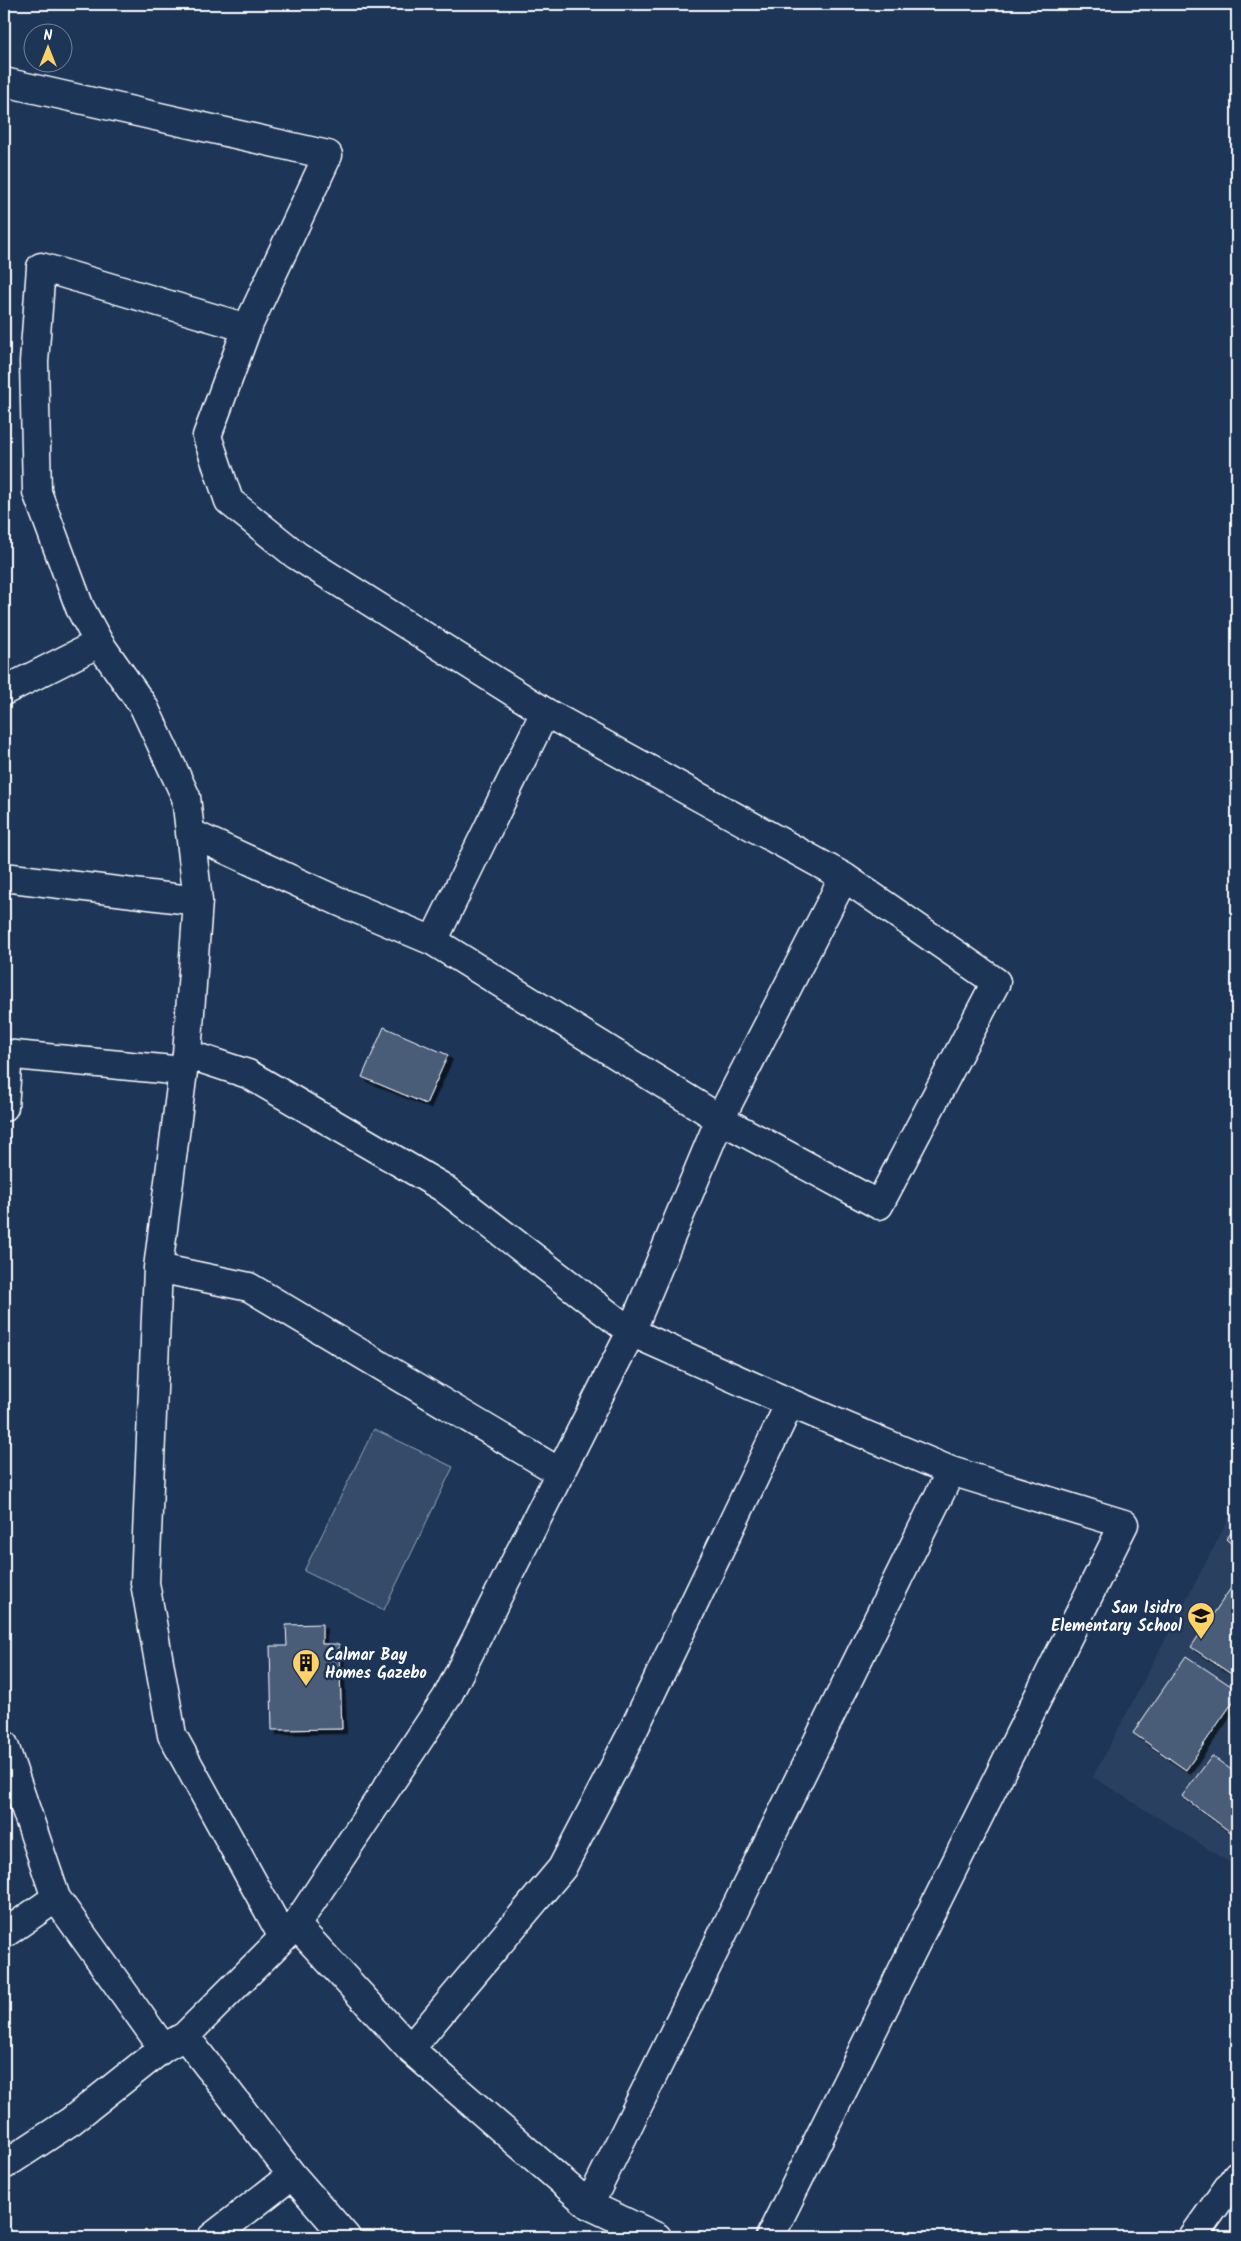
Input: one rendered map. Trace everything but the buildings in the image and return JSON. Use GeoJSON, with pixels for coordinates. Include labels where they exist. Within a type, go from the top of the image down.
{"type":"FeatureCollection","features":[{"type":"Feature","properties":{"kind":"street"},"geometry":{"type":"LineString","coordinates":[[4,82],[328,155],[247,328],[207,436],[229,501],[296,555],[545,712],[844,877],[996,982],[879,1204],[720,1119],[433,941],[338,901],[190,833]]}},
{"type":"Feature","properties":{"kind":"street"},"geometry":{"type":"LineString","coordinates":[[247,328],[41,267],[34,362],[37,492],[80,608],[99,643],[144,707],[186,797],[198,901],[185,1062],[158,1268],[145,1583],[172,1736],[290,1931],[410,2049],[589,2205],[657,2237]]}},
{"type":"Feature","properties":{"kind":"street"},"geometry":{"type":"LineString","coordinates":[[4,691],[99,643]]}},
{"type":"Feature","properties":{"kind":"street"},"geometry":{"type":"LineString","coordinates":[[433,941],[545,712]]}},
{"type":"Feature","properties":{"kind":"street"},"geometry":{"type":"LineString","coordinates":[[4,877],[198,901]]}},
{"type":"Feature","properties":{"kind":"street"},"geometry":{"type":"LineString","coordinates":[[4,2165],[71,2121],[174,2042],[290,1931],[447,1697],[631,1332],[720,1119],[844,877]]}},
{"type":"Feature","properties":{"kind":"street"},"geometry":{"type":"LineString","coordinates":[[4,1107],[6,1054],[185,1062],[248,1074],[442,1187],[631,1332],[790,1404],[951,1471],[1124,1524],[770,2237]]}},
{"type":"Feature","properties":{"kind":"street"},"geometry":{"type":"LineString","coordinates":[[158,1268],[249,1287],[561,1473]]}},
{"type":"Feature","properties":{"kind":"street"},"geometry":{"type":"LineString","coordinates":[[410,2049],[562,1868],[631,1736],[790,1404]]}},
{"type":"Feature","properties":{"kind":"street"},"geometry":{"type":"LineString","coordinates":[[589,2205],[951,1471]]}},
{"type":"Feature","properties":{"kind":"street"},"geometry":{"type":"LineString","coordinates":[[4,1745],[56,1898],[174,2042],[346,2237]]}},
{"type":"Feature","properties":{"kind":"street"},"geometry":{"type":"LineString","coordinates":[[4,1934],[56,1898]]}},
{"type":"Feature","properties":{"kind":"street"},"geometry":{"type":"LineString","coordinates":[[212,2237],[292,2175]]}},
{"type":"Feature","properties":{"kind":"street"},"geometry":{"type":"LineString","coordinates":[[1193,2237],[1237,2176]]}},
{"type":"Feature","properties":{"kind":"shaded area"},"geometry":{"type":"Polygon","coordinates":[[[374,1429],[453,1467],[384,1610],[304,1571],[374,1429]]]}},
{"type":"Feature","properties":{"kind":"shaded area","name":"San Isidro Elementary School"},"geometry":{"type":"Polygon","coordinates":[[[1237,1503],[1237,1867],[1093,1777],[1237,1503]]]}},
{"type":"Feature","properties":{"kind":"place","name":"San Isidro Elementary School"},"geometry":{"type":"Point","coordinates":[1201,1640]}},
{"type":"Feature","properties":{"kind":"place","name":"Calmar Bay Homes Gazebo"},"geometry":{"type":"Point","coordinates":[306,1687]}}]}
